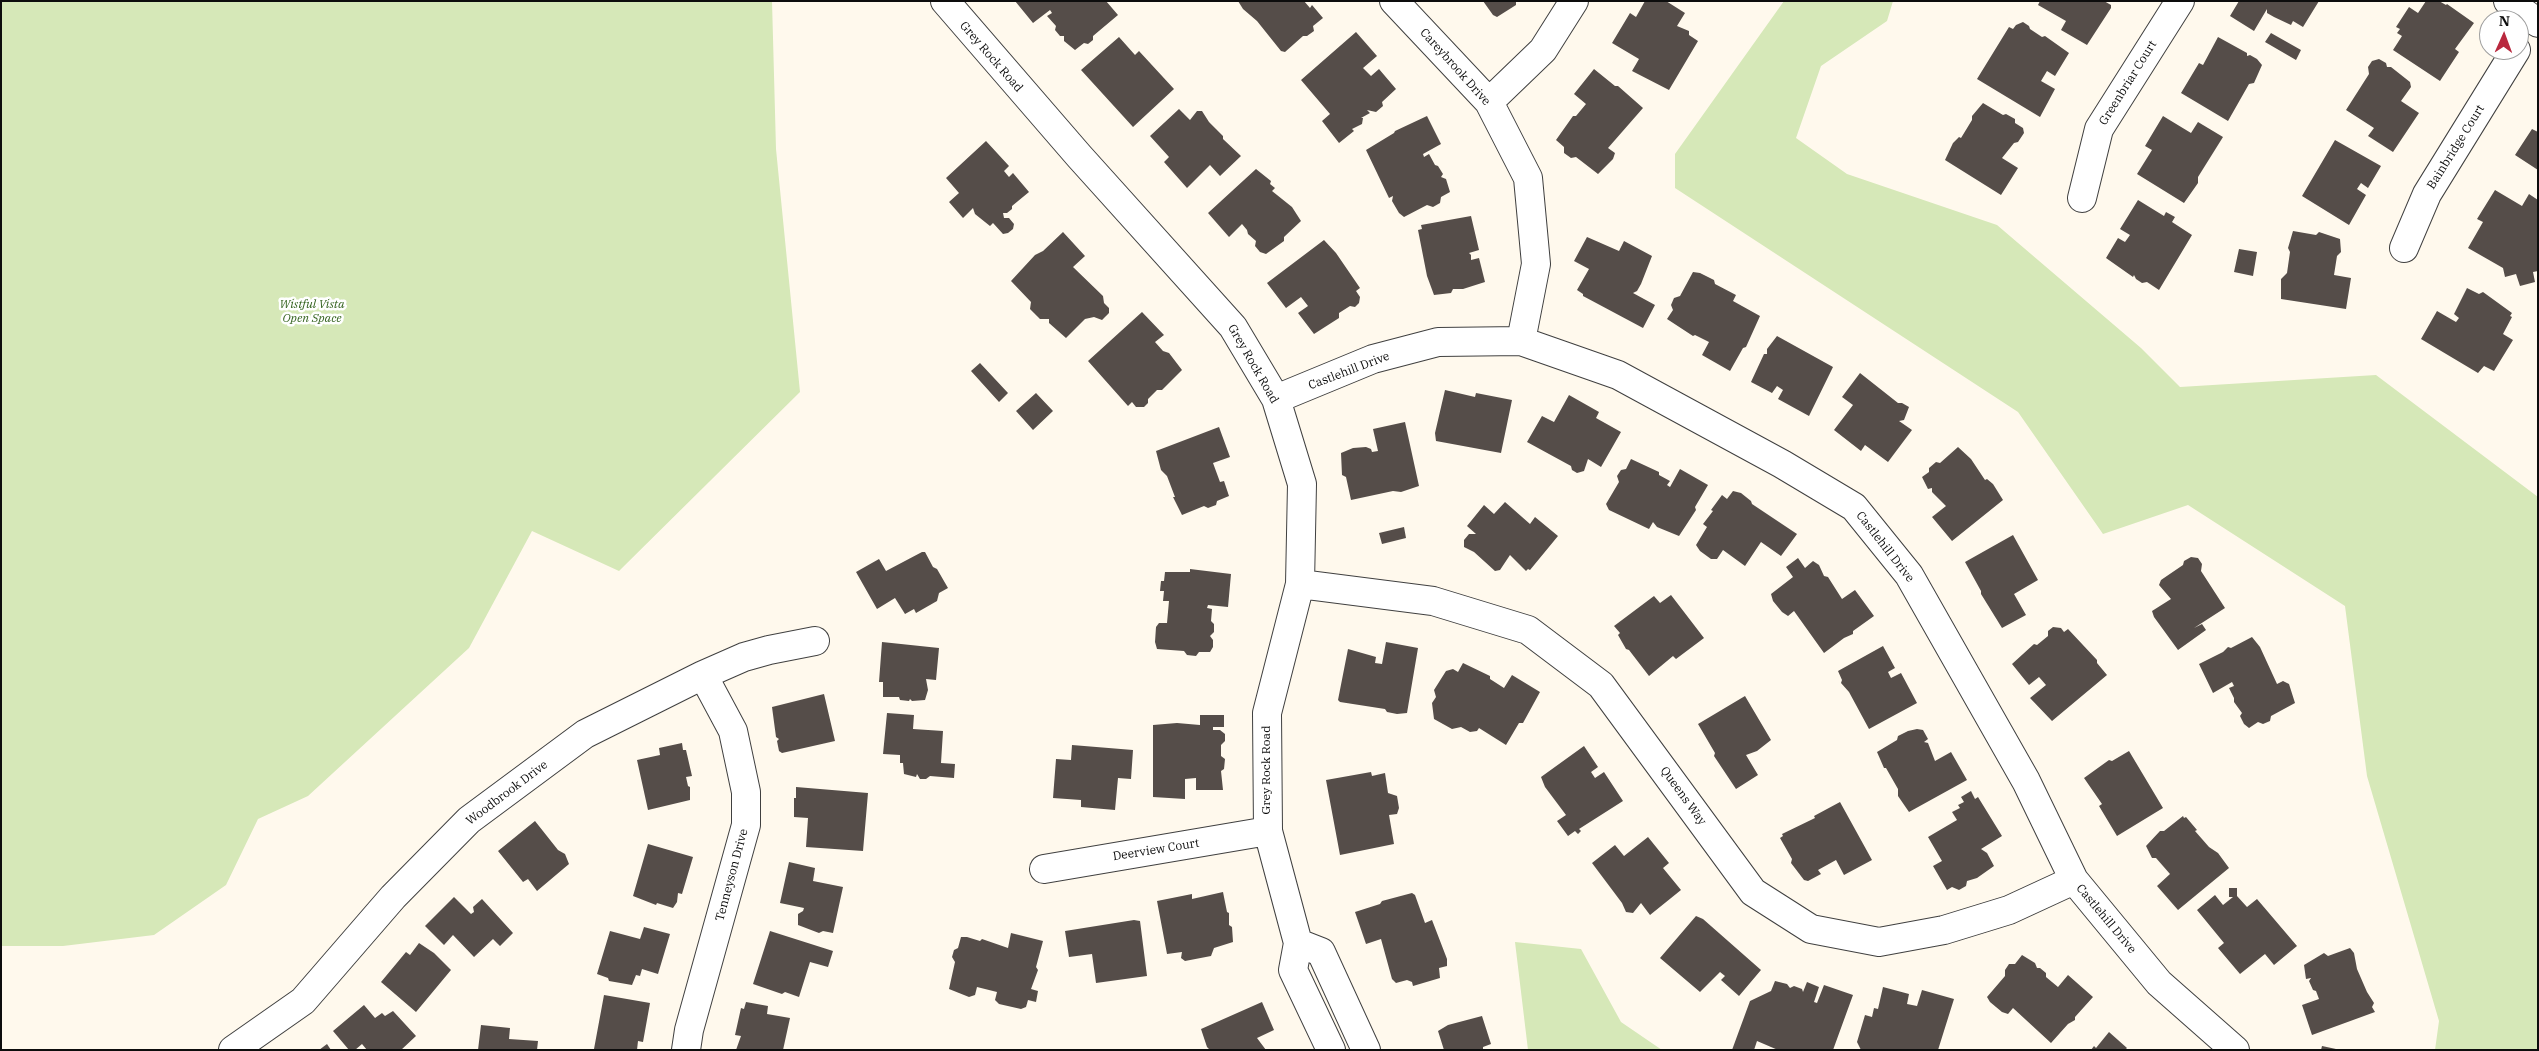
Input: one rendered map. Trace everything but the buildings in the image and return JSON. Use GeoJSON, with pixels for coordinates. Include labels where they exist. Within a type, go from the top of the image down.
{"type":"FeatureCollection","features":[{"type":"Feature","properties":{"kind":"street","name":"Grey Rock Road"},"geometry":{"type":"LineString","coordinates":[[944,1],[1079,156],[1233,327],[1276,399],[1302,484],[1300,584],[1267,713],[1268,831],[1298,943],[1294,970],[1331,1050]]}},
{"type":"Feature","properties":{"kind":"street","name":"Careybrook Drive"},"geometry":{"type":"LineString","coordinates":[[1394,1],[1489,102],[1528,178],[1536,264],[1521,340]]}},
{"type":"Feature","properties":{"kind":"street"},"geometry":{"type":"LineString","coordinates":[[1489,102],[1543,50],[1574,1]]}},
{"type":"Feature","properties":{"kind":"street","name":"Greenbriar Court"},"geometry":{"type":"LineString","coordinates":[[2082,198],[2099,129],[2180,1]]}},
{"type":"Feature","properties":{"kind":"street"},"geometry":{"type":"LineString","coordinates":[[2508,1],[2536,22]]}},
{"type":"Feature","properties":{"kind":"street","name":"Bainbridge Court"},"geometry":{"type":"LineString","coordinates":[[2404,248],[2427,194],[2510,60]]}},
{"type":"Feature","properties":{"kind":"street","name":"Castlehill Drive"},"geometry":{"type":"LineString","coordinates":[[1276,399],[1373,359],[1438,342],[1521,340],[1618,375],[1782,464],[1854,507],[1909,575],[2026,781],[2074,880],[2159,983],[2235,1050]]}},
{"type":"Feature","properties":{"kind":"street","name":"Queens Way"},"geometry":{"type":"LineString","coordinates":[[1300,584],[1433,602],[1528,630],[1601,685],[1753,892],[1811,929],[1879,942],[1944,930],[2009,910],[2074,880]]}},
{"type":"Feature","properties":{"kind":"street","name":"Woodbrook Drive"},"geometry":{"type":"LineString","coordinates":[[233,1050],[303,1002],[393,897],[469,820],[585,734],[703,675],[768,650],[815,641]]}},
{"type":"Feature","properties":{"kind":"street","name":"Tenneyson Drive"},"geometry":{"type":"LineString","coordinates":[[686,1050],[689,1030],[746,825],[746,792],[734,732],[703,675]]}},
{"type":"Feature","properties":{"kind":"street","name":"Deerview Court"},"geometry":{"type":"LineString","coordinates":[[1044,868],[1268,831]]}},
{"type":"Feature","properties":{"kind":"street"},"geometry":{"type":"LineString","coordinates":[[1298,943],[1321,952],[1366,1050]]}},
{"type":"Feature","properties":{"kind":"green space","name":"Wistful Vista Open Space"},"geometry":{"type":"Polygon","coordinates":[[[1,1],[772,1],[776,149],[800,392],[619,571],[532,531],[469,648],[308,796],[258,819],[226,885],[154,935],[63,946],[1,946],[1,1]]]}},
{"type":"Feature","properties":{"kind":"green space"},"geometry":{"type":"Polygon","coordinates":[[[1784,1],[1893,1],[1887,21],[1821,66],[1796,138],[1847,174],[1997,225],[2141,348],[2180,387],[2376,375],[2538,497],[2538,1050],[2435,1050],[2439,1021],[2367,776],[2345,606],[2188,505],[2103,534],[2018,412],[1675,188],[1675,154],[1784,1]]]}},
{"type":"Feature","properties":{"kind":"green space"},"geometry":{"type":"Polygon","coordinates":[[[1515,942],[1581,949],[1621,1022],[1662,1050],[1528,1050],[1515,942]]]}}]}
